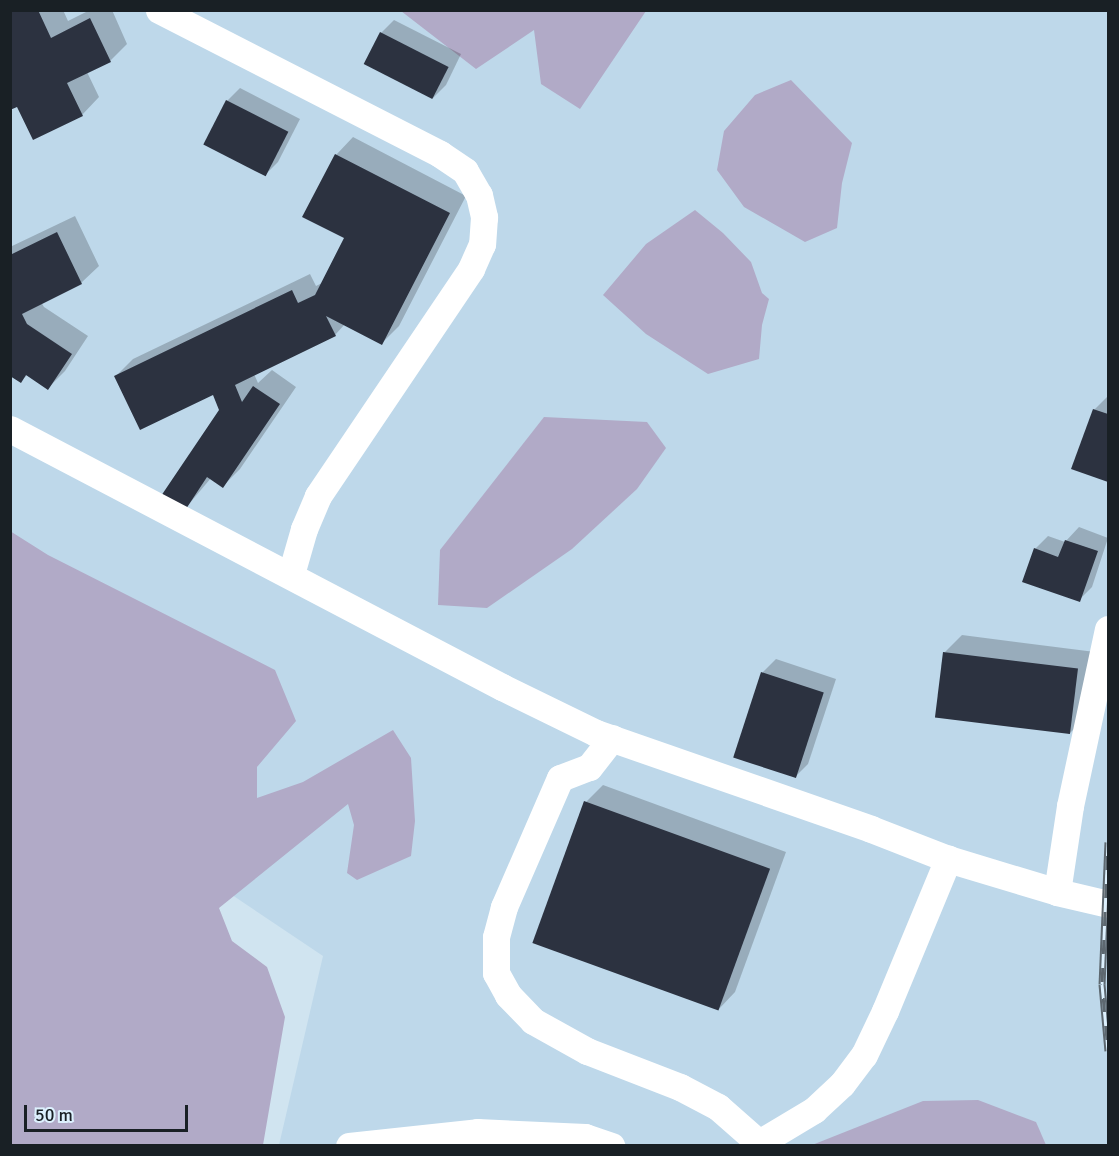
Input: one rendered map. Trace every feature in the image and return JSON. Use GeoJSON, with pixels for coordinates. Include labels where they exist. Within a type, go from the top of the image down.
{"type":"FeatureCollection","features":[{"type":"Feature","properties":{"kind":"lane"},"geometry":{"type":"LineString","coordinates":[[159,10],[440,154],[465,171],[480,195],[484,217],[482,244],[471,269],[318,496],[304,529],[291,574]]}},
{"type":"Feature","properties":{"kind":"lane"},"geometry":{"type":"LineString","coordinates":[[10,429],[291,574],[502,687],[612,738],[871,829],[948,859],[1057,892],[1108,904]]}},
{"type":"Feature","properties":{"kind":"lane"},"geometry":{"type":"LineString","coordinates":[[1057,892],[1070,806],[1108,629]]}},
{"type":"Feature","properties":{"kind":"lane"},"geometry":{"type":"LineString","coordinates":[[612,738],[589,767],[560,778],[504,907],[496,937],[496,973],[508,995],[532,1021],[587,1051],[680,1087],[718,1107],[757,1144],[814,1110],[842,1084],[864,1055],[885,1011],[948,859]]}},
{"type":"Feature","properties":{"kind":"lane"},"geometry":{"type":"LineString","coordinates":[[349,1146],[477,1132],[585,1137],[611,1146]]}},
{"type":"Feature","properties":{"kind":"shaded area"},"geometry":{"type":"Polygon","coordinates":[[[10,11],[1108,11],[1108,1145],[279,1145],[323,956],[11,747],[10,11]]]}},
{"type":"Feature","properties":{"kind":"shaded area"},"geometry":{"type":"Polygon","coordinates":[[[401,11],[646,11],[580,109],[541,84],[534,30],[476,69],[401,11]]]}},
{"type":"Feature","properties":{"kind":"shaded area"},"geometry":{"type":"Polygon","coordinates":[[[791,80],[852,143],[842,183],[837,228],[805,242],[744,207],[717,170],[724,131],[755,95],[791,80]]]}},
{"type":"Feature","properties":{"kind":"shaded area"},"geometry":{"type":"Polygon","coordinates":[[[695,210],[723,233],[751,262],[762,293],[769,299],[762,325],[759,359],[708,374],[646,334],[603,295],[646,244],[695,210]]]}},
{"type":"Feature","properties":{"kind":"shaded area"},"geometry":{"type":"Polygon","coordinates":[[[544,417],[647,422],[666,448],[637,489],[572,549],[487,608],[438,605],[440,550],[544,417]]]}},
{"type":"Feature","properties":{"kind":"shaded area"},"geometry":{"type":"Polygon","coordinates":[[[10,531],[48,555],[275,670],[296,721],[257,767],[257,798],[303,782],[393,730],[411,758],[415,821],[411,856],[357,880],[347,873],[354,825],[348,804],[219,908],[232,941],[267,967],[285,1017],[263,1145],[11,1145],[10,531]]]}},
{"type":"Feature","properties":{"kind":"shaded area"},"geometry":{"type":"Polygon","coordinates":[[[978,1100],[1036,1122],[1046,1145],[812,1145],[923,1101],[978,1100]]]}},
{"type":"Feature","properties":{"kind":"building"},"geometry":{"type":"Polygon","coordinates":[[[10,10],[38,10],[51,38],[90,18],[111,62],[67,83],[83,116],[33,140],[17,107],[10,110],[10,10]]]}},
{"type":"Feature","properties":{"kind":"building"},"geometry":{"type":"Polygon","coordinates":[[[380,32],[449,67],[432,99],[364,64],[380,32]]]}},
{"type":"Feature","properties":{"kind":"building"},"geometry":{"type":"Polygon","coordinates":[[[226,100],[288,132],[266,176],[203,145],[226,100]]]}},
{"type":"Feature","properties":{"kind":"building"},"geometry":{"type":"Polygon","coordinates":[[[335,154],[450,213],[382,345],[326,316],[336,336],[235,385],[242,402],[253,386],[280,404],[223,488],[207,477],[184,512],[161,496],[219,410],[213,395],[140,430],[114,376],[292,290],[298,303],[315,295],[344,238],[302,217],[335,154]]]}},
{"type":"Feature","properties":{"kind":"building"},"geometry":{"type":"Polygon","coordinates":[[[57,232],[82,284],[22,314],[27,324],[72,354],[48,390],[26,375],[21,383],[10,376],[10,255],[57,232]]]}},
{"type":"Feature","properties":{"kind":"building"},"geometry":{"type":"Polygon","coordinates":[[[1093,409],[1108,414],[1108,482],[1071,469],[1093,409]]]}},
{"type":"Feature","properties":{"kind":"building"},"geometry":{"type":"Polygon","coordinates":[[[1065,540],[1098,551],[1080,602],[1022,582],[1034,548],[1058,557],[1065,540]]]}},
{"type":"Feature","properties":{"kind":"building"},"geometry":{"type":"Polygon","coordinates":[[[943,652],[1078,669],[1070,734],[935,718],[943,652]]]}},
{"type":"Feature","properties":{"kind":"building"},"geometry":{"type":"Polygon","coordinates":[[[761,672],[824,692],[796,778],[733,758],[761,672]]]}},
{"type":"Feature","properties":{"kind":"building"},"geometry":{"type":"Polygon","coordinates":[[[584,801],[770,869],[718,1011],[532,943],[584,801]]]}},
{"type":"Feature","properties":{"kind":"railway"},"geometry":{"type":"LineString","coordinates":[[1108,842],[1102,984],[1108,1051]]}}]}
